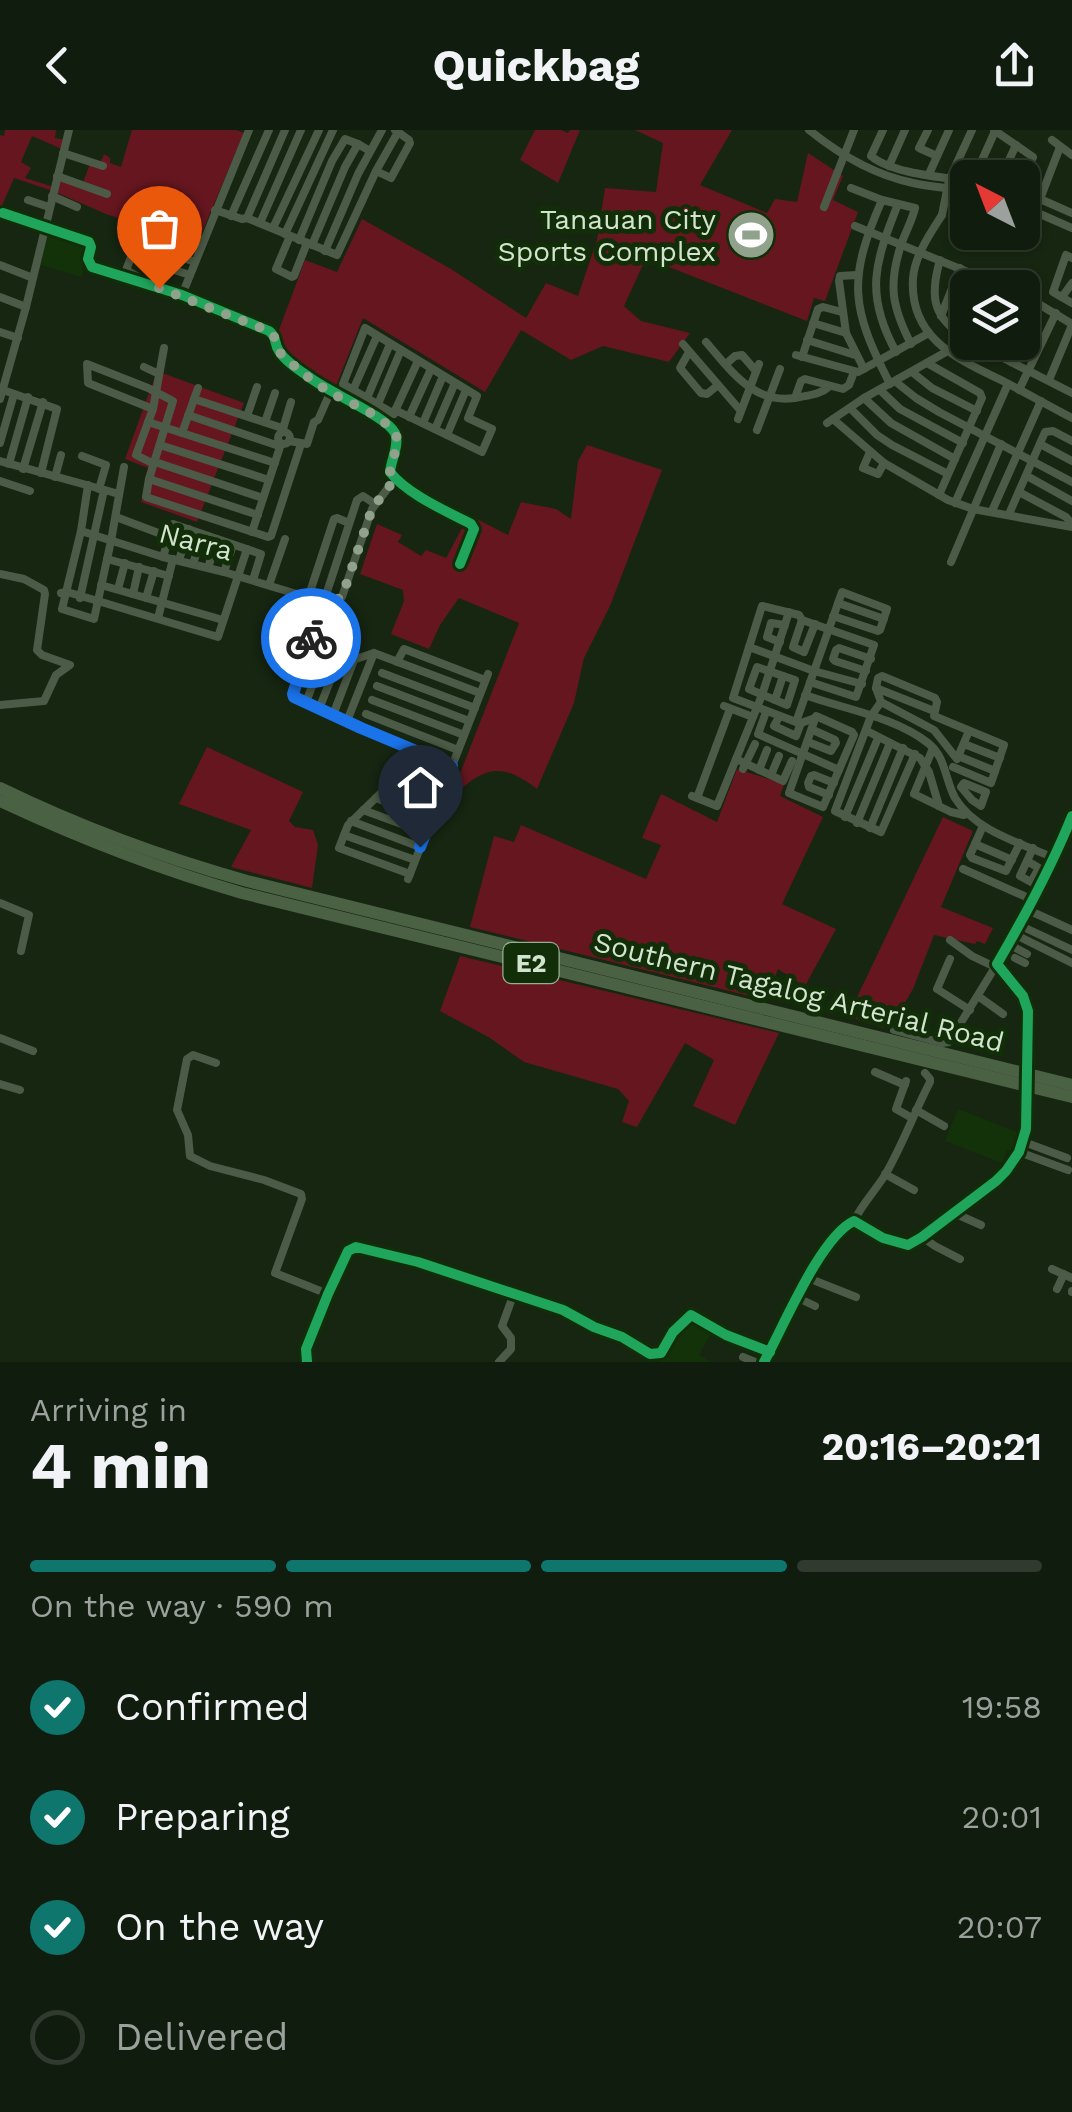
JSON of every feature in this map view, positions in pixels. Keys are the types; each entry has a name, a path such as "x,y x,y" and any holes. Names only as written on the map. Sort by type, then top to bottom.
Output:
{"highway":[{"name":"Southern Tagalog Arterial Road","path":"0,788 120,841 247,881 1072,1085"},
{"name":"Southern Tagalog Arterial Road","path":"0,801 115,852 242,892 1072,1097"}],"street":[{"path":"41,474 57,409 28,397 1,394 69,130"},
{"path":"183,293 249,130"},
{"path":"232,216 269,130"},
{"path":"247,218 285,130"},
{"path":"260,223 301,130"},
{"path":"273,228 319,130"},
{"path":"325,251 382,130"},
{"path":"810,130 844,155 886,176 950,189"},
{"path":"824,206 854,130"},
{"path":"883,130 870,156 872,160 950,179 942,215 920,252 913,277 914,297 929,334 946,352 1072,418"},
{"path":"889,166 905,130"},
{"path":"928,130 920,148 937,156"},
{"path":"929,174 948,130"},
{"path":"959,160 972,130"},
{"path":"982,160 994,130 1033,157 1032,160"},
{"path":"215,210 242,220 247,218 334,255 340,253 376,172 396,131 409,140 391,178 376,172"},
{"path":"299,240 332,132 370,151"},
{"path":"299,240 345,138"},
{"path":"1052,140 1072,155"},
{"path":"299,240 358,144"},
{"path":"1009,160 1016,145"},
{"path":"1060,147 1040,199 1072,213"},
{"path":"63,153 103,166"},
{"path":"57,176 106,194"},
{"path":"854,192 915,208 892,276 893,298 911,344"},
{"path":"52,196 77,207"},
{"path":"28,200 50,207"},
{"path":"882,200 868,231 857,275 866,334 878,361 893,383 916,398 1072,482"},
{"path":"896,352 884,330 876,301 876,274 898,204"},
{"path":"2,213 89,242 88,260 92,267 183,293"},
{"path":"1040,214 1072,228"},
{"path":"855,226 965,270"},
{"path":"195,262 138,242 126,270 269,331 283,356 330,393 363,408 389,427 398,440 390,472 395,479 473,526 460,564"},
{"path":"1072,258 1066,255 1053,292 1072,303"},
{"path":"131,256 190,275"},
{"path":"940,260 933,291 940,316 950,326"},
{"path":"0,264 33,278"},
{"path":"1062,267 1072,274"},
{"path":"940,316 960,268"},
{"path":"857,275 840,276 842,312 846,333 864,369"},
{"path":"1062,296 1072,283"},
{"path":"0,297 26,306"},
{"path":"1040,303 1072,324 1049,380"},
{"path":"842,312 820,308 799,356 854,372 929,334"},
{"path":"1019,390 1056,313"},
{"path":"813,322 846,333"},
{"path":"460,441 468,418 477,396 364,328 343,384 482,452 492,429 468,418"},
{"path":"0,332 18,338"},
{"path":"353,390 377,336"},
{"path":"808,340 856,354"},
{"path":"706,342 748,388 782,401 822,393 830,386"},
{"path":"367,398 390,344"},
{"path":"718,385 701,394 680,368 686,348 718,385 739,414 757,368 740,355 726,364"},
{"path":"150,349 163,351 160,374 153,409 136,455 264,498"},
{"path":"378,404 402,350"},
{"path":"946,352 830,421 884,463 955,503 1072,525"},
{"path":"389,427 418,360"},
{"path":"1007,360 1069,392 1072,379"},
{"path":"927,363 980,392 982,398 938,495"},
{"path":"153,409 88,383 87,364 173,401 146,497 268,537 301,444"},
{"path":"144,368 160,374"},
{"path":"409,416 431,368"},
{"path":"757,430 780,369"},
{"path":"795,398 804,378 847,388 854,372"},
{"path":"912,372 932,388 977,410"},
{"path":"423,423 443,376"},
{"path":"435,429 455,383"},
{"path":"955,503 1008,384"},
{"path":"182,433 198,388"},
{"path":"247,416 256,388"},
{"path":"447,435 466,390"},
{"path":"880,390 900,409 963,443"},
{"path":"265,422 275,393"},
{"path":"194,399 265,422 283,438 307,444 330,393"},
{"path":"14,394 1,438 17,436 47,444"},
{"path":"28,397 5,463 119,494"},
{"path":"864,398 891,424 955,459"},
{"path":"992,510 1041,401"},
{"path":"23,469 43,402"},
{"path":"252,532 291,402"},
{"path":"850,408 892,445 948,474"},
{"path":"188,415 276,445 283,438"},
{"path":"148,422 275,464"},
{"path":"1009,514 1045,432 1050,430 1072,441"},
{"path":"950,562 1001,444"},
{"path":"1040,444 1072,461"},
{"path":"160,446 269,480"},
{"path":"870,452 863,468 878,474 884,463"},
{"path":"55,477 61,455"},
{"path":"80,598 106,466 82,456"},
{"path":"115,542 124,466"},
{"path":"1027,476 1072,500"},
{"path":"150,479 258,515"},
{"path":"349,523 334,519 305,607 308,611 342,597 375,504 395,479"},
{"path":"0,481 30,491"},
{"path":"88,485 82,531 62,609 94,619 106,559 126,522"},
{"path":"1019,492 1066,517 1072,525"},
{"path":"375,504 363,496 357,500 293,696 452,766"},
{"path":"116,517 170,537"},
{"path":"158,618 172,558 173,524 261,554 253,580"},
{"path":"132,548 140,527"},
{"path":"172,558 190,529"},
{"name":"Narra","path":"82,531 300,595"},
{"path":"193,564 202,534"},
{"path":"208,568 217,539"},
{"path":"269,585 285,539"},
{"path":"224,572 233,545"},
{"path":"64,593 218,637 247,549"},
{"path":"106,559 169,576"},
{"path":"118,590 125,563"},
{"path":"133,594 140,567"},
{"path":"146,598 154,571"},
{"path":"0,574 24,579 44,590 37,650 70,665 56,675 44,701 0,705"},
{"path":"101,584 223,620"},
{"path":"758,712 717,806 694,797 726,722 727,708 758,712 778,717 774,726 796,736 805,695 838,603 844,591 887,608 878,631 834,616"},
{"path":"758,712 732,698 762,606 801,616 802,620 874,644 858,696 854,698 810,682"},
{"path":"789,612 785,625 771,623 768,637 780,642 762,695 757,734 839,770"},
{"path":"802,620 793,647 804,652 815,624"},
{"path":"749,647 862,684"},
{"path":"361,728 382,672 404,649 486,677 464,736 409,877 339,848 351,822 387,787 437,805"},
{"path":"866,671 835,662 836,650 870,659"},
{"path":"298,678 374,653 480,693"},
{"path":"347,721 374,653"},
{"path":"333,715 354,660"},
{"path":"319,708 336,666"},
{"path":"757,667 770,671 783,676 775,700 749,688 757,667"},
{"path":"306,702 318,672"},
{"path":"382,672 474,708"},
{"path":"377,686 469,722"},
{"path":"876,688 1003,744 991,782 956,760 928,726 880,702 876,688"},
{"path":"805,695 876,716 920,740 932,750 965,814 983,828 1053,860"},
{"path":"372,700 464,736"},
{"path":"817,716 854,734 821,807 790,794 813,730 818,700"},
{"path":"880,702 871,716 836,813 880,832 915,754"},
{"path":"798,723 817,716 830,704"},
{"path":"366,714 458,750"},
{"path":"726,722 748,730"},
{"path":"920,740 928,726"},
{"path":"808,742 830,752 836,743 813,730"},
{"path":"867,731 915,754 925,765 939,806"},
{"path":"947,781 970,731"},
{"path":"721,734 742,742"},
{"path":"846,817 878,738"},
{"path":"857,822 890,743"},
{"path":"744,767 755,744"},
{"path":"964,744 1000,758"},
{"path":"716,746 744,767 783,781 792,760"},
{"path":"870,828 903,748"},
{"path":"758,770 768,750"},
{"path":"932,750 914,792 924,800 965,814"},
{"path":"771,776 779,756"},
{"path":"712,759 735,761"},
{"path":"706,772 727,782"},
{"path":"829,795 810,787 811,776 834,783"},
{"path":"924,800 932,784"},
{"path":"702,785 722,796"},
{"path":"954,799 961,787"},
{"path":"376,798 431,819"},
{"path":"363,810 426,832"},
{"path":"894,1030 949,1042 996,966 1010,951 1072,816"},
{"path":"351,822 420,847"},
{"path":"983,828 976,844 1012,860 1019,845"},
{"path":"344,835 415,860"},
{"path":"1061,844 1072,850"},
{"path":"963,869 1033,900"},
{"path":"0,903 29,916 21,952"},
{"path":"1028,910 1072,930"},
{"path":"1017,929 1072,950"},
{"path":"1017,929 1072,962"},
{"path":"764,1362 808,1278 848,1223 854,1221 908,1245 996,1181 1024,1142 1028,1011 1022,996 996,966 972,956 950,940"},
{"path":"1010,951 1026,959 1010,951"},
{"path":"950,960 937,990 970,1010"},
{"path":"978,996 1003,1014"},
{"path":"0,1038 33,1051"},
{"path":"216,1064 193,1055 187,1059 177,1110 188,1135 190,1156 301,1194 274,1273 328,1294"},
{"path":"874,1072 905,1083 896,1108 944,1126"},
{"path":"854,1221 885,1174 930,1082 924,1073"},
{"path":"0,1084 20,1090"},
{"path":"1024,1142 1068,1158"},
{"path":"1019,1152 1068,1170"},
{"path":"885,1174 914,1190"},
{"path":"954,1213 980,1225"},
{"path":"922,1237 960,1258"},
{"path":"306,1362 306,1349 328,1294 348,1251 356,1246 418,1262 563,1310 650,1354 660,1354 673,1332 691,1315 726,1335 770,1352"},
{"path":"1052,1270 1068,1276 1056,1287"},
{"path":"808,1278 856,1297"},
{"path":"499,1362 510,1349 511,1338 502,1326 514,1293"},
{"path":"798,1298 816,1306"},
{"path":"744,1358 755,1362"}],"shaded area":[{"path":"5,130 56,130 55,138 66,140 64,150 32,136 21,162 31,168 25,178 54,187 57,176 82,185 90,164 99,162 104,154 110,163 121,167 132,130 244,133 197,244 14,178 0,210 0,135 4,136"},
{"path":"535,130 580,130 558,183 520,160"},
{"path":"635,130 732,130 700,185 767,213 775,199 797,202 808,153 843,176 833,200 858,212 825,301 814,298 807,321 646,258 624,306 641,321 690,333 669,362 603,346 571,360 521,330 485,392 363,318 330,393 283,356 276,338 305,260 337,272 362,219 451,269 526,318 546,283 578,296 597,240 605,188 656,192 663,143"},
{"path":"48,233 87,245 82,277 40,265"},
{"path":"157,371 244,403 197,522 141,502 148,468 125,459"},
{"path":"587,445 662,470 610,606 584,658 574,703 537,789 512,774 492,771 472,780 450,799 519,623 459,598 429,649 391,634 404,601 403,590 360,574 377,524 402,535 398,542 421,556 426,550 446,558 469,515 508,535 521,502 556,509 571,519 578,461"},
{"path":"207,747 303,792 289,821 295,827 313,830 318,845 312,888 231,867 251,830 179,804"},
{"path":"737,769 784,784 780,796 823,817 782,904 836,929 805,986 778,969 766,1000 470,927 494,836 514,842 521,825 646,879 661,845 642,838 661,794 717,822"},
{"path":"943,817 973,831 941,907 993,928 985,944 934,935 913,989 889,1029 859,1021 849,1014"},
{"path":"460,956 779,1033 735,1125 693,1106 714,1060 685,1043 637,1127 622,1122 629,1101 618,1089 524,1062 440,1011"},
{"path":"958,1109 1019,1133 1014,1152 1007,1150 1002,1163 945,1141"},
{"path":"688,1320 711,1333 699,1355 711,1362 659,1362 671,1340"}],"cycle path":[{"path":"3,213 89,242 88,259 92,267 182,295 269,331 292,365 390,426 396,442 390,472 397,480 471,524 474,529 460,564"},
{"path":"764,1362 816,1264 841,1230 854,1221 883,1238 908,1245 996,1181 1019,1152 1026,1129 1028,1011 1023,996 997,964 1072,816"},
{"path":"307,1362 306,1349 328,1294 348,1251 356,1247 418,1262 563,1310 650,1354 661,1353 673,1332 691,1315 726,1335 770,1352"}],"way so far":[{"path":"159,288 269,331 275,336 279,352 306,375 330,393 363,408 396,435 390,472 395,479 372,509 342,597 320,608 311,638"}],"place":[{"name":"Tanauan City Sports Complex","path":"751,235"}],"route":[{"path":"311,638 294,697 452,766 420,847"}]}
